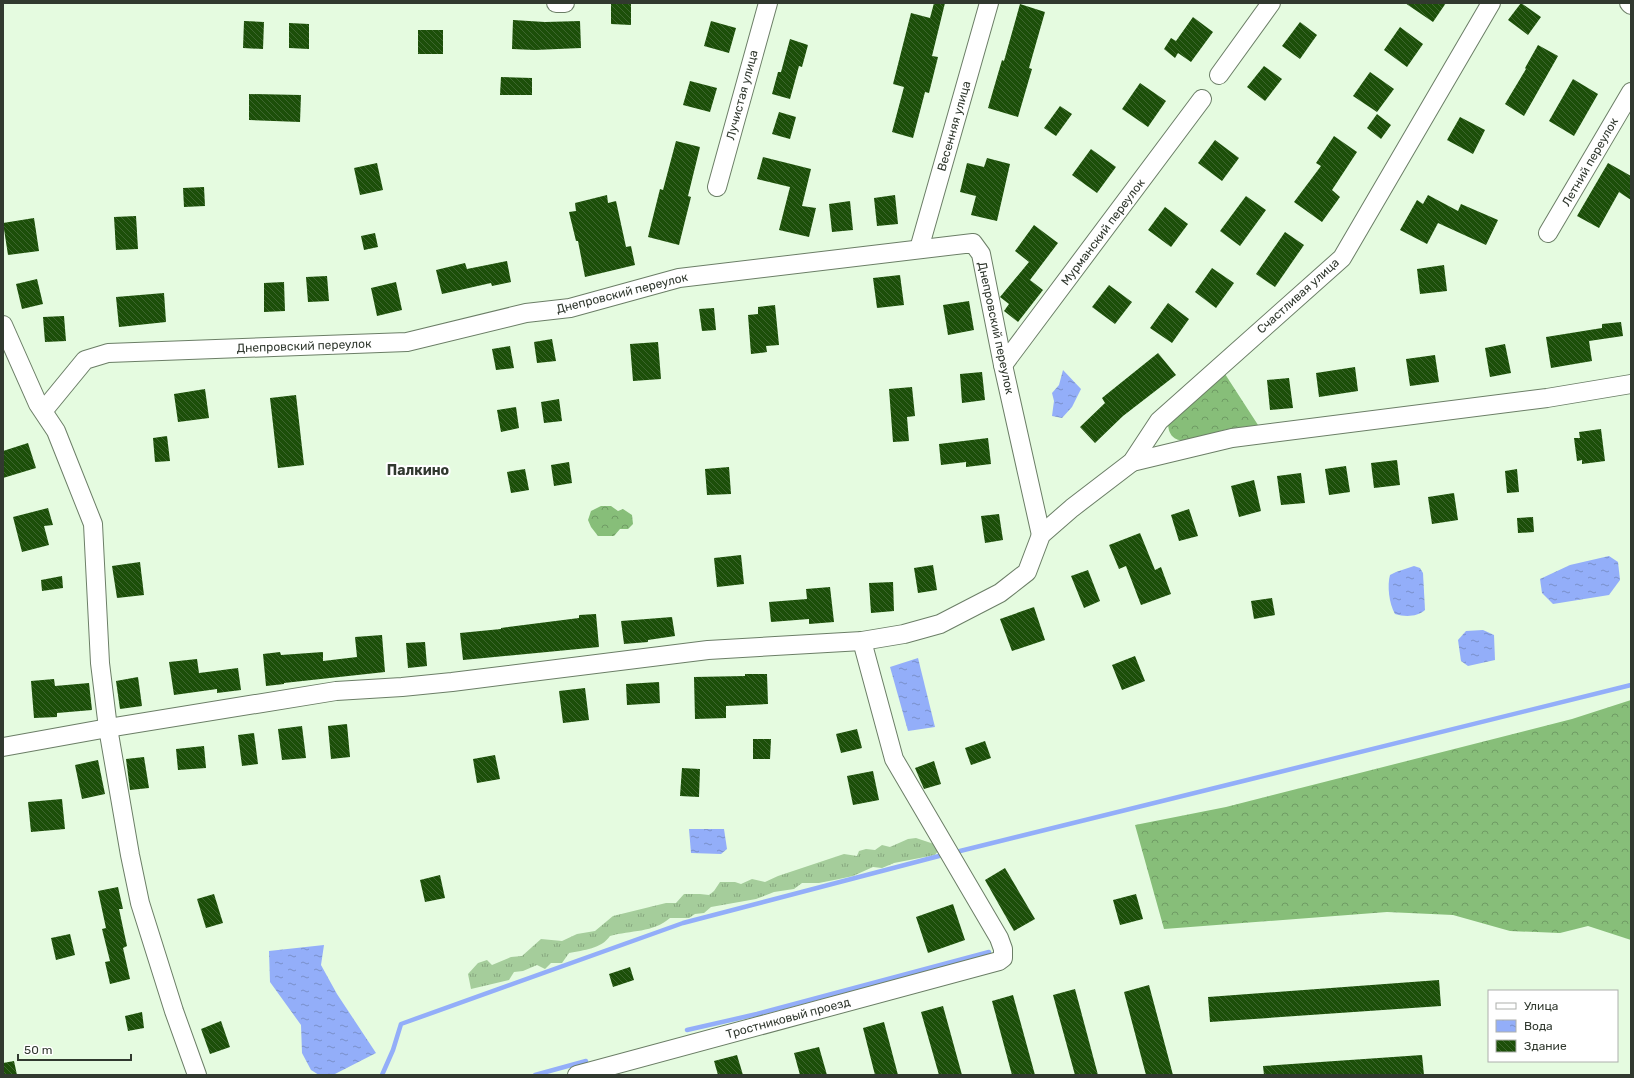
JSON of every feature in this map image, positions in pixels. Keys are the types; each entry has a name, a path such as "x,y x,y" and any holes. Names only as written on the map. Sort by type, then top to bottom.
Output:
{"street":[{"path":"556,3 565,3"},
{"name":"Лучистая улица","path":"717,187 768,3"},
{"name":"Весенняя улица","path":"919,249 989,3"},
{"path":"1219,75 1271,3"},
{"name":"Счастливая улица","path":"1041,536 1072,508 1132,462 1159,421 1342,258 1491,3"},
{"name":"Летний переулок","path":"1548,233 1631,92"},
{"name":"Мурманский переулок","path":"1003,365 1202,99"},
{"name":"Днепровский переулок","path":"44,410 85,360 108,353 407,342 526,313 570,308 679,278 973,243 981,254 1003,365 1041,536"},
{"path":"3,325 38,404 44,410 56,430 93,524 100,663 108,728 140,903 174,1011 197,1075"},
{"path":"1132,462 1232,438 1547,398 1631,384"},
{"path":"3,747 108,728 336,691 452,682 708,650 862,641 904,634 940,624 1000,593 1027,572 1041,536"},
{"name":"Тростниковый проезд","path":"577,1075 999,961 1003,958 1003,949 999,938 894,759 862,641"}],"green space":[{"path":"1225,374 1258,425 1228,429 1189,440 1174,438 1170,432 1168,422"},
{"path":"601,506 611,506 618,511 623,509 632,515 633,524 628,529 620,529 614,536 598,536 588,520 591,511"},
{"path":"1631,700 1631,940 1588,926 1560,933 1510,931 1453,915 1387,912 1164,929 1135,825 1226,807 1572,719"},
{"path":"916,838 937,845 938,851 935,855 894,863 882,868 873,867 853,876 819,883 802,883 794,889 774,892 756,899 711,907 704,913 695,914 689,918 670,918 649,929 610,936 602,944 586,950 569,953 562,963 551,963 545,969 537,965 523,971 514,972 509,980 471,989 468,974 478,963 487,960 492,965 511,957 522,956 541,939 562,941 577,934 595,931 613,916 666,903 676,903 684,894 709,895 714,891 720,882 735,882 741,884 752,879 765,882 778,876 844,854 857,856 859,851 866,849 875,850 882,845 890,847 908,839"}],"water":[{"path":"1063,370 1081,389 1072,407 1062,418 1052,416 1054,401 1052,393 1059,385"},
{"path":"1609,556 1618,562 1620,580 1609,595 1553,604 1542,593 1540,579 1570,565"},
{"path":"1414,566 1420,568 1423,573 1425,610 1411,616 1395,614 1391,605 1389,594 1390,575"},
{"path":"1483,630 1494,635 1495,660 1468,666 1461,661 1458,640 1466,631"},
{"path":"918,658 935,727 908,731 890,667"},
{"path":"689,829 724,829 727,849 721,854 691,853"},
{"path":"324,945 321,965 337,994 376,1053 333,1075 319,1075 311,1070 302,1053 301,1025 270,982 269,951"}],"building":[{"path":"611,3 631,3 631,25 611,24"},
{"path":"934,3 945,3 932,56 938,57 929,93 925,92 913,138 892,132 904,87 893,84 911,13 930,18"},
{"path":"1405,3 1446,3 1433,22"},
{"path":"1521,3 1541,17 1528,35 1508,20"},
{"path":"1020,4 1045,12 1029,68 1032,69 1018,117 988,108 1002,60 1004,61"},
{"path":"1193,17 1213,32 1191,62 1178,53 1175,58 1164,49 1171,38 1176,41"},
{"path":"513,20 545,22 580,21 581,48 535,50 512,49"},
{"path":"244,21 264,22 263,49 243,48"},
{"path":"711,21 736,28 729,53 704,46"},
{"path":"1300,22 1317,35 1300,59 1282,46"},
{"path":"289,23 309,24 309,49 289,48"},
{"path":"1400,27 1423,44 1407,67 1384,50"},
{"path":"418,30 443,30 443,54 418,54"},
{"path":"790,39 808,45 802,67 799,66 790,99 772,94 778,72 781,72"},
{"path":"1538,45 1558,56 1524,116 1505,104 1526,69 1525,68"},
{"path":"1264,66 1282,79 1265,101 1247,87"},
{"path":"1370,72 1394,89 1377,112 1353,96"},
{"path":"501,77 532,78 532,95 500,95"},
{"path":"1573,79 1598,94 1574,136 1549,121"},
{"path":"690,81 717,88 710,112 683,105"},
{"path":"1140,83 1166,101 1148,127 1122,109"},
{"path":"249,94 301,95 300,122 249,120"},
{"path":"1060,106 1072,114 1056,136 1044,128"},
{"path":"779,112 796,117 790,139 772,134"},
{"path":"1377,114 1391,125 1381,139 1367,128"},
{"path":"1460,117 1485,130 1473,154 1447,140"},
{"path":"1334,136 1357,152 1332,190 1340,197 1322,222 1294,202 1321,166 1316,163"},
{"path":"1215,140 1239,158 1222,181 1198,163"},
{"path":"676,141 700,147 688,196 691,197 679,245 648,237 660,189 663,190"},
{"path":"1091,149 1116,167 1097,193 1072,175"},
{"path":"763,157 811,169 802,206 816,208 809,237 779,230 790,187 757,179"},
{"path":"987,158 1010,164 997,221 971,215 976,196 960,192 967,163 984,167"},
{"path":"377,163 383,190 360,195 354,168"},
{"path":"1608,163 1631,176 1631,200 1619,192 1599,228 1577,216"},
{"path":"204,187 205,206 184,207 183,188"},
{"path":"607,195 608,203 616,201 626,247 631,246 635,265 585,277 578,241 576,241 569,212 576,211 575,203"},
{"path":"895,195 898,224 877,226 874,198"},
{"path":"1428,195 1458,211 1461,204 1498,220 1486,245 1438,223 1427,244 1400,230 1417,200 1423,204"},
{"path":"1246,196 1266,210 1240,246 1220,231"},
{"path":"850,201 853,230 832,232 829,204"},
{"path":"1165,207 1188,224 1171,247 1148,230"},
{"path":"136,216 138,249 116,250 114,217"},
{"path":"34,218 39,251 8,255 3,223"},
{"path":"1034,225 1058,243 1030,280 1043,290 1018,322 1004,311 1009,304 1000,297 1029,262 1015,251"},
{"path":"1285,232 1304,245 1275,287 1256,274"},
{"path":"375,233 378,247 364,250 361,236"},
{"path":"507,261 511,282 492,286 491,283 442,294 436,270 465,263 467,269"},
{"path":"1444,265 1447,291 1420,294 1417,269"},
{"path":"1212,268 1234,283 1216,308 1195,292"},
{"path":"900,275 904,305 877,308 873,278"},
{"path":"327,276 329,301 308,302 306,277"},
{"path":"37,279 43,304 22,309 16,284"},
{"path":"284,282 285,311 264,312 264,283"},
{"path":"396,282 402,310 377,316 371,288"},
{"path":"1109,285 1132,302 1115,324 1092,307"},
{"path":"164,293 166,322 119,327 116,297"},
{"path":"969,301 974,330 948,335 943,305"},
{"path":"1168,303 1189,319 1172,343 1150,328"},
{"path":"775,305 779,345 766,346 767,352 751,354 748,315 758,314 758,307"},
{"path":"714,308 716,330 702,331 699,309"},
{"path":"64,316 66,341 45,342 43,317"},
{"path":"1621,322 1623,336 1589,341 1592,361 1551,368 1546,337 1602,328 1602,324"},
{"path":"552,339 556,361 537,363 534,342"},
{"path":"658,342 661,379 633,381 630,344"},
{"path":"1505,344 1511,373 1490,377 1485,348"},
{"path":"510,346 514,368 496,370 492,349"},
{"path":"1158,353 1176,375 1123,416 1095,443 1080,427 1105,403 1102,398"},
{"path":"1435,355 1439,382 1410,386 1406,359"},
{"path":"1355,367 1358,391 1319,397 1316,373"},
{"path":"982,372 985,400 962,403 960,374"},
{"path":"1289,378 1293,408 1270,410 1267,380"},
{"path":"912,387 915,416 907,417 909,441 893,442 889,389"},
{"path":"205,389 209,418 178,422 174,394"},
{"path":"296,395 304,465 278,468 270,398"},
{"path":"559,399 562,421 544,423 541,402"},
{"path":"516,407 519,428 501,432 497,410"},
{"path":"1601,429 1605,461 1582,464 1582,460 1577,461 1574,438 1580,438 1579,432"},
{"path":"167,436 170,461 155,462 153,438"},
{"path":"988,438 991,464 966,467 966,462 941,465 939,444"},
{"path":"28,443 36,468 3,478 3,451"},
{"path":"1397,460 1400,485 1374,488 1371,463"},
{"path":"569,462 572,483 554,486 551,465"},
{"path":"1346,466 1350,492 1329,495 1325,469"},
{"path":"729,467 731,494 707,495 705,469"},
{"path":"525,469 529,490 511,493 507,472"},
{"path":"1517,469 1519,492 1507,493 1505,471"},
{"path":"1301,473 1305,503 1281,505 1277,476"},
{"path":"1254,480 1261,511 1239,517 1231,486"},
{"path":"1454,493 1458,520 1432,524 1428,497"},
{"path":"48,508 53,525 44,526 49,545 22,552 13,517"},
{"path":"1189,509 1198,536 1179,541 1171,515"},
{"path":"999,514 1003,540 985,543 981,516"},
{"path":"1533,517 1534,532 1518,533 1517,518"},
{"path":"1140,533 1155,570 1161,567 1171,594 1141,605 1126,566 1119,569 1109,545"},
{"path":"741,555 744,584 717,587 714,558"},
{"path":"140,562 144,595 117,598 112,566"},
{"path":"933,565 937,590 918,593 914,568"},
{"path":"1088,570 1100,601 1084,608 1071,576"},
{"path":"62,576 63,588 42,591 41,580"},
{"path":"893,582 894,611 871,613 869,583"},
{"path":"830,587 834,622 809,624 809,619 771,622 769,602 807,599 806,589"},
{"path":"1272,598 1275,615 1254,619 1251,601"},
{"path":"1034,607 1045,640 1012,651 1000,619"},
{"path":"596,614 599,647 463,660 460,633 501,629 579,618 579,615"},
{"path":"672,617 675,636 648,640 648,642 624,644 621,621"},
{"path":"382,635 385,672 266,686 263,654 280,652 281,655 323,652 323,661 357,657 355,637"},
{"path":"425,642 427,666 408,668 406,643"},
{"path":"1135,656 1145,681 1122,690 1112,665"},
{"path":"197,659 199,673 238,668 241,690 217,693 217,689 174,695 169,662"},
{"path":"745,674 767,674 768,704 726,706 726,718 695,719 694,677 745,676"},
{"path":"138,677 142,706 120,709 116,681"},
{"path":"54,679 55,686 89,683 92,710 57,713 57,717 34,718 31,681"},
{"path":"659,682 660,703 627,705 626,684"},
{"path":"585,688 589,720 563,723 559,691"},
{"path":"347,724 350,757 331,759 328,726"},
{"path":"302,726 306,758 282,760 278,729"},
{"path":"857,729 862,748 841,753 836,734"},
{"path":"254,733 258,764 242,766 238,735"},
{"path":"753,739 771,739 770,759 753,759"},
{"path":"985,741 991,758 971,765 965,748"},
{"path":"204,746 206,768 178,770 176,749"},
{"path":"495,755 500,779 477,783 473,759"},
{"path":"144,757 149,788 130,790 126,759"},
{"path":"98,760 105,794 82,799 75,765"},
{"path":"934,761 941,784 924,789 915,768"},
{"path":"682,768 700,769 699,797 680,796"},
{"path":"873,771 879,800 853,805 847,776"},
{"path":"62,799 65,829 31,832 28,802"},
{"path":"1005,868 1035,919 1014,931 985,880"},
{"path":"440,875 445,898 425,902 420,880"},
{"path":"118,887 123,909 119,909 127,946 123,948 130,979 110,984 105,962 110,961 102,929 106,928 98,891"},
{"path":"214,894 223,923 206,928 197,899"},
{"path":"1136,894 1143,919 1120,925 1113,900"},
{"path":"953,904 965,940 928,953 916,917"},
{"path":"70,934 75,955 56,960 51,938"},
{"path":"630,967 634,980 613,987 609,974"},
{"path":"1439,980 1441,1006 1210,1022 1208,997"},
{"path":"1149,985 1173,1075 1146,1075 1124,992"},
{"path":"1075,989 1098,1075 1075,1075 1053,995"},
{"path":"1013,995 1035,1075 1012,1075 992,1001"},
{"path":"943,1006 962,1075 939,1075 921,1012"},
{"path":"142,1012 144,1028 128,1031 125,1016"},
{"path":"221,1021 230,1047 210,1054 201,1029"},
{"path":"884,1022 898,1075 875,1075 863,1028"},
{"path":"819,1047 827,1075 800,1075 794,1053"},
{"path":"737,1055 743,1075 718,1075 714,1061"},
{"path":"1422,1055 1424,1075 1264,1075 1263,1066"},
{"path":"14,1061 17,1075 3,1075 3,1063"}],"waterway":[{"path":"960,851 1631,685"},
{"path":"382,1075 393,1050 401,1024 683,923 939,856"},
{"path":"687,1030 757,1014 989,952"},
{"path":"535,1075 586,1061"}],"district":[{"name":"Палкино","path":"418,470"}]}
